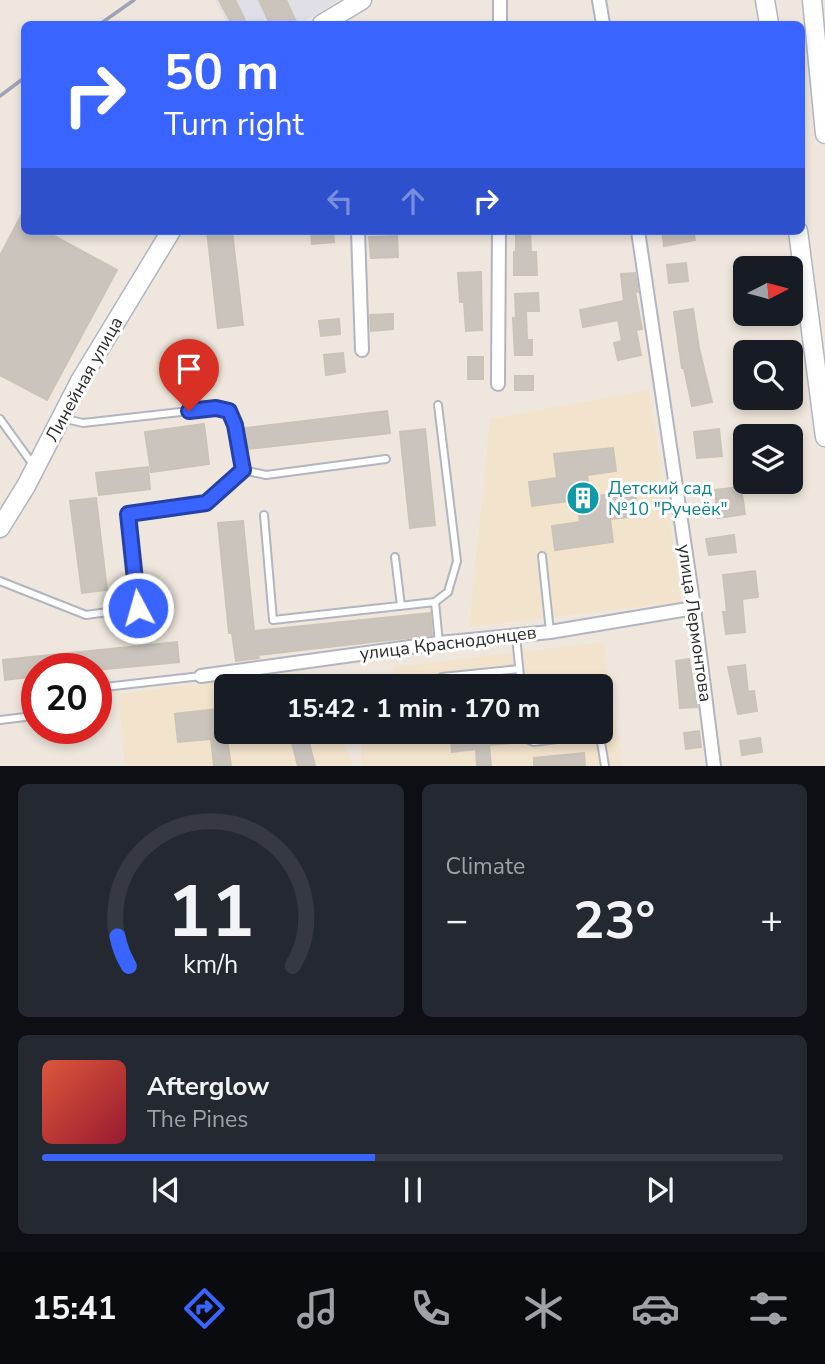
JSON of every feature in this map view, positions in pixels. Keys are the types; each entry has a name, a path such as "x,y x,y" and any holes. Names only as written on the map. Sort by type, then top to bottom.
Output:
{"main road":[{"path":"765,0 768,21"},
{"path":"812,0 825,134"},
{"path":"329,21 353,10"},
{"name":"Линейная улица","path":"0,527 35,468 60,418 169,235"},
{"path":"800,235 825,437"}],"street":[{"path":"500,0 500,21"},
{"path":"599,0 602,21"},
{"path":"358,235 362,349"},
{"path":"498,384 499,235"},
{"name":"улица Лермонтова","path":"639,235 694,608 714,765"},
{"name":"улица Краснодонцев","path":"201,676 439,643 550,632 694,608"}],"lane":[{"path":"264,515 273,620 435,602 448,592 457,561 438,405"},
{"path":"60,418 83,423 216,408 229,411 235,425 243,470"},
{"path":"0,419 35,468"},
{"path":"243,470 266,475 386,459"},
{"path":"0,581 86,615 138,608 128,514 206,503 243,470"},
{"path":"542,556 550,632"},
{"path":"395,557 401,606"},
{"path":"435,602 439,643"},
{"path":"516,634 520,674"},
{"path":"257,667 258,674"},
{"path":"471,674 519,669"},
{"path":"112,686 201,676"},
{"path":"0,720 21,717"},
{"path":"601,744 605,765"}],"shaded area":[{"path":"215,0 339,0 305,21 226,21"},
{"path":"649,390 682,602 469,627 490,419"},
{"path":"603,642 608,674 393,674 394,667"},
{"path":"301,671 302,674 277,674"},
{"path":"214,682 214,744 344,744 353,765 125,765 118,694"},
{"path":"613,704 623,765 361,765 361,744 613,744"}],"building":[{"path":"219,0 235,0 246,21 230,21"},
{"path":"259,0 286,0 296,21 269,21"},
{"path":"21,216 21,235 52,235 117,270 47,400 0,375 0,256"},
{"path":"207,235 232,235 243,325 218,328"},
{"path":"311,235 333,235 334,242 312,244"},
{"path":"516,235 530,235 531,252 536,252 537,275 514,275"},
{"path":"663,235 694,235 695,240 664,246"},
{"path":"397,236 398,257 371,258 369,237"},
{"path":"686,263 688,281 669,283 667,265"},
{"path":"481,272 482,330 466,331 458,273"},
{"path":"635,273 638,292 635,292 642,329 636,330 641,355 618,360 614,343 622,341 618,320 583,327 580,310 624,301 621,274"},
{"path":"538,293 539,311 526,311 527,340 532,340 532,355 515,355 515,294"},
{"path":"693,309 712,402 692,406 682,368 674,312"},
{"path":"393,314 393,329 371,331 370,315"},
{"path":"339,319 340,334 321,336 319,321"},
{"path":"343,353 345,372 326,375 324,355"},
{"path":"468,357 483,357 483,379 468,379"},
{"path":"515,376 533,376 533,390 515,390"},
{"path":"387,411 390,433 248,449 245,428"},
{"path":"204,424 209,464 151,472 145,432"},
{"path":"425,429 435,525 410,528 400,432"},
{"path":"719,429 722,456 697,458 694,432"},
{"name":"Детский сад №10 \"Ручеёк\"","path":"613,448 616,471 587,475 590,497 635,491 638,516 610,519 613,542 555,550 552,526 580,522 577,500 532,506 529,482 557,478 554,454"},
{"path":"148,467 150,489 99,495 96,473"},
{"path":"733,488 733,494 742,494 745,514 718,518 715,490"},
{"path":"96,498 107,590 82,593 70,501"},
{"path":"243,521 254,631 430,613 432,635 258,655 259,658 236,661 232,633 229,633 218,523"},
{"path":"734,535 736,552 709,555 706,539"},
{"path":"755,571 758,597 742,599 745,632 726,634 723,612 727,612 723,575"},
{"path":"177,642 179,662 112,668 112,653 71,653"},
{"path":"21,658 21,678 5,680 3,660"},
{"path":"689,659 697,707 680,708 676,661"},
{"path":"745,665 748,692 754,691 757,711 738,714 728,667"},
{"path":"214,709 214,744 228,744 231,766 214,766 211,739 178,742 175,714"},
{"path":"699,731 701,747 686,749 684,733"},
{"path":"760,738 762,752 742,755 740,741"},
{"path":"292,744 309,744 315,766 298,766"},
{"path":"451,744 500,744 489,745 491,766 477,766 476,749 452,752"},
{"path":"584,753 585,766 534,766 534,758"}],"railway":[{"path":"104,21 134,0"},
{"path":"0,96 21,80"}],"place":[{"name":"Детский сад №10 \"Ручеёк\"","path":"583,498"}],"route":[{"path":"138,608 128,514 206,503 243,470 235,425 229,411 216,408 189,411"}]}
